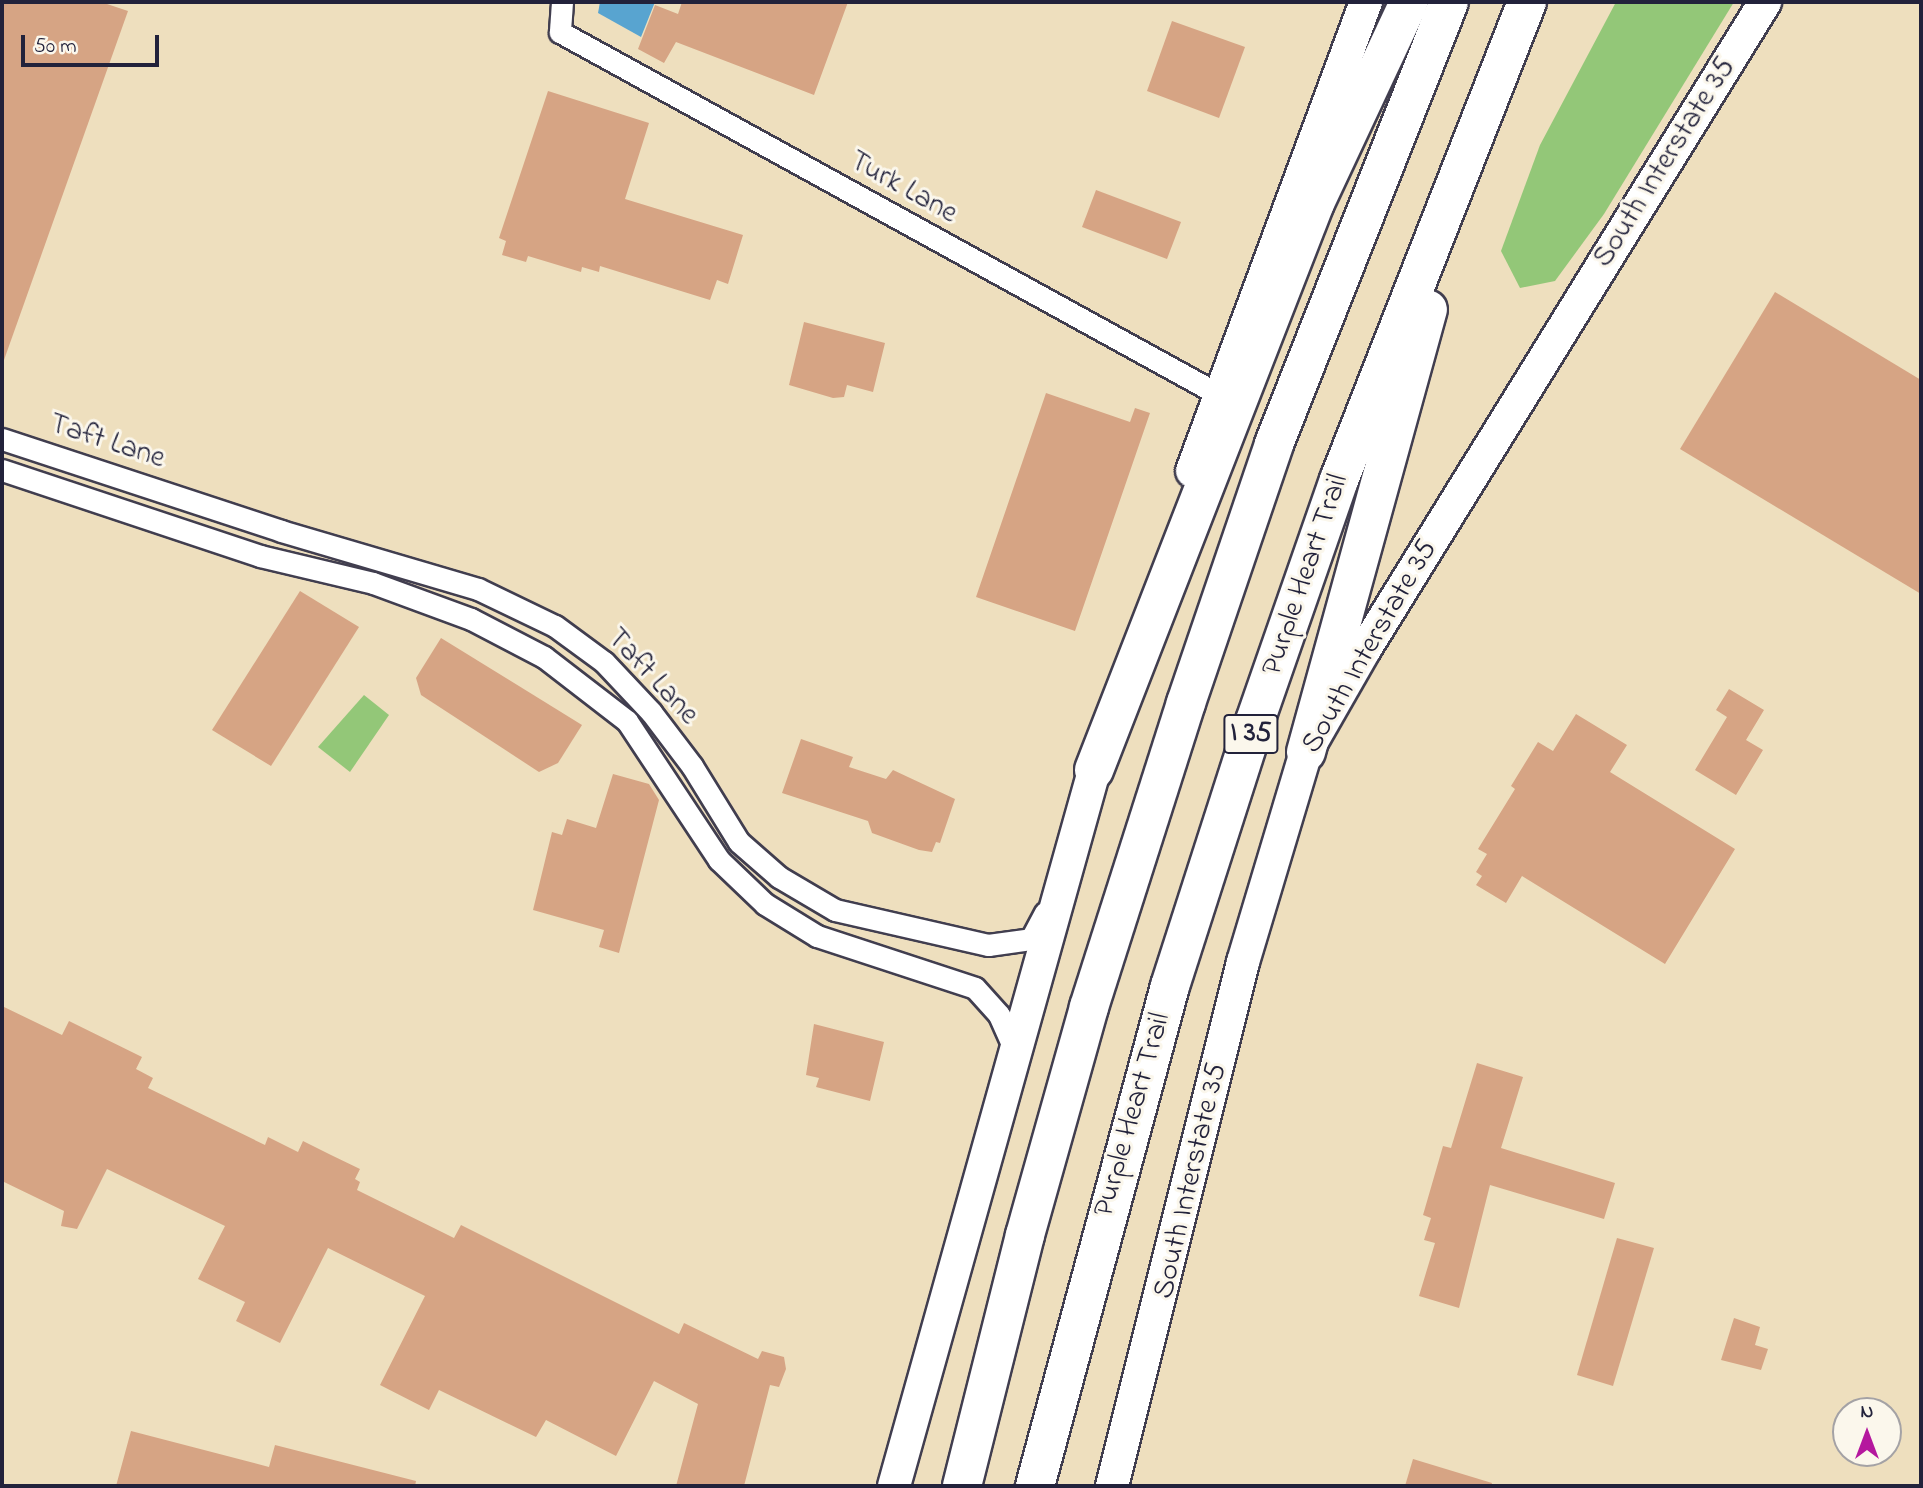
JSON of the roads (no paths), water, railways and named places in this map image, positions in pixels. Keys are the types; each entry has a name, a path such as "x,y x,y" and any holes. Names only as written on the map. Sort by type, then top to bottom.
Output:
{"highway":[{"path":"1094,770 1315,203 1409,2"},
{"name":"I 35","path":"962,1486 1025,1235 1089,1007 1186,703 1274,444 1449,2"},
{"path":"1306,752 1389,440 1525,6"},
{"name":"Purple Heart Trail","path":"1035,1486 1170,986 1251,734 1357,430 1525,6"}],"main road":[{"path":"894,1486 1060,883 1094,770 1218,394 1366,2"},
{"name":"South Interstate 35","path":"1112,1486 1243,962 1306,752 1365,649 1765,2"}],"street":[{"name":"Turk Lane","path":"562,2 560,32 1218,394"},
{"name":"Taft Lane","path":"2,439 281,531 478,589 555,626 604,662 651,712 692,766 739,842 779,877 835,910 988,945 1031,939 1060,883"},
{"name":"Taft Lane","path":"2,470 260,556 373,583 471,619 544,657 627,721 719,860 765,904 817,936 975,988 999,1015 1014,1049"}],"water":[{"path":"600,2 655,2 641,37 598,13"}]}
